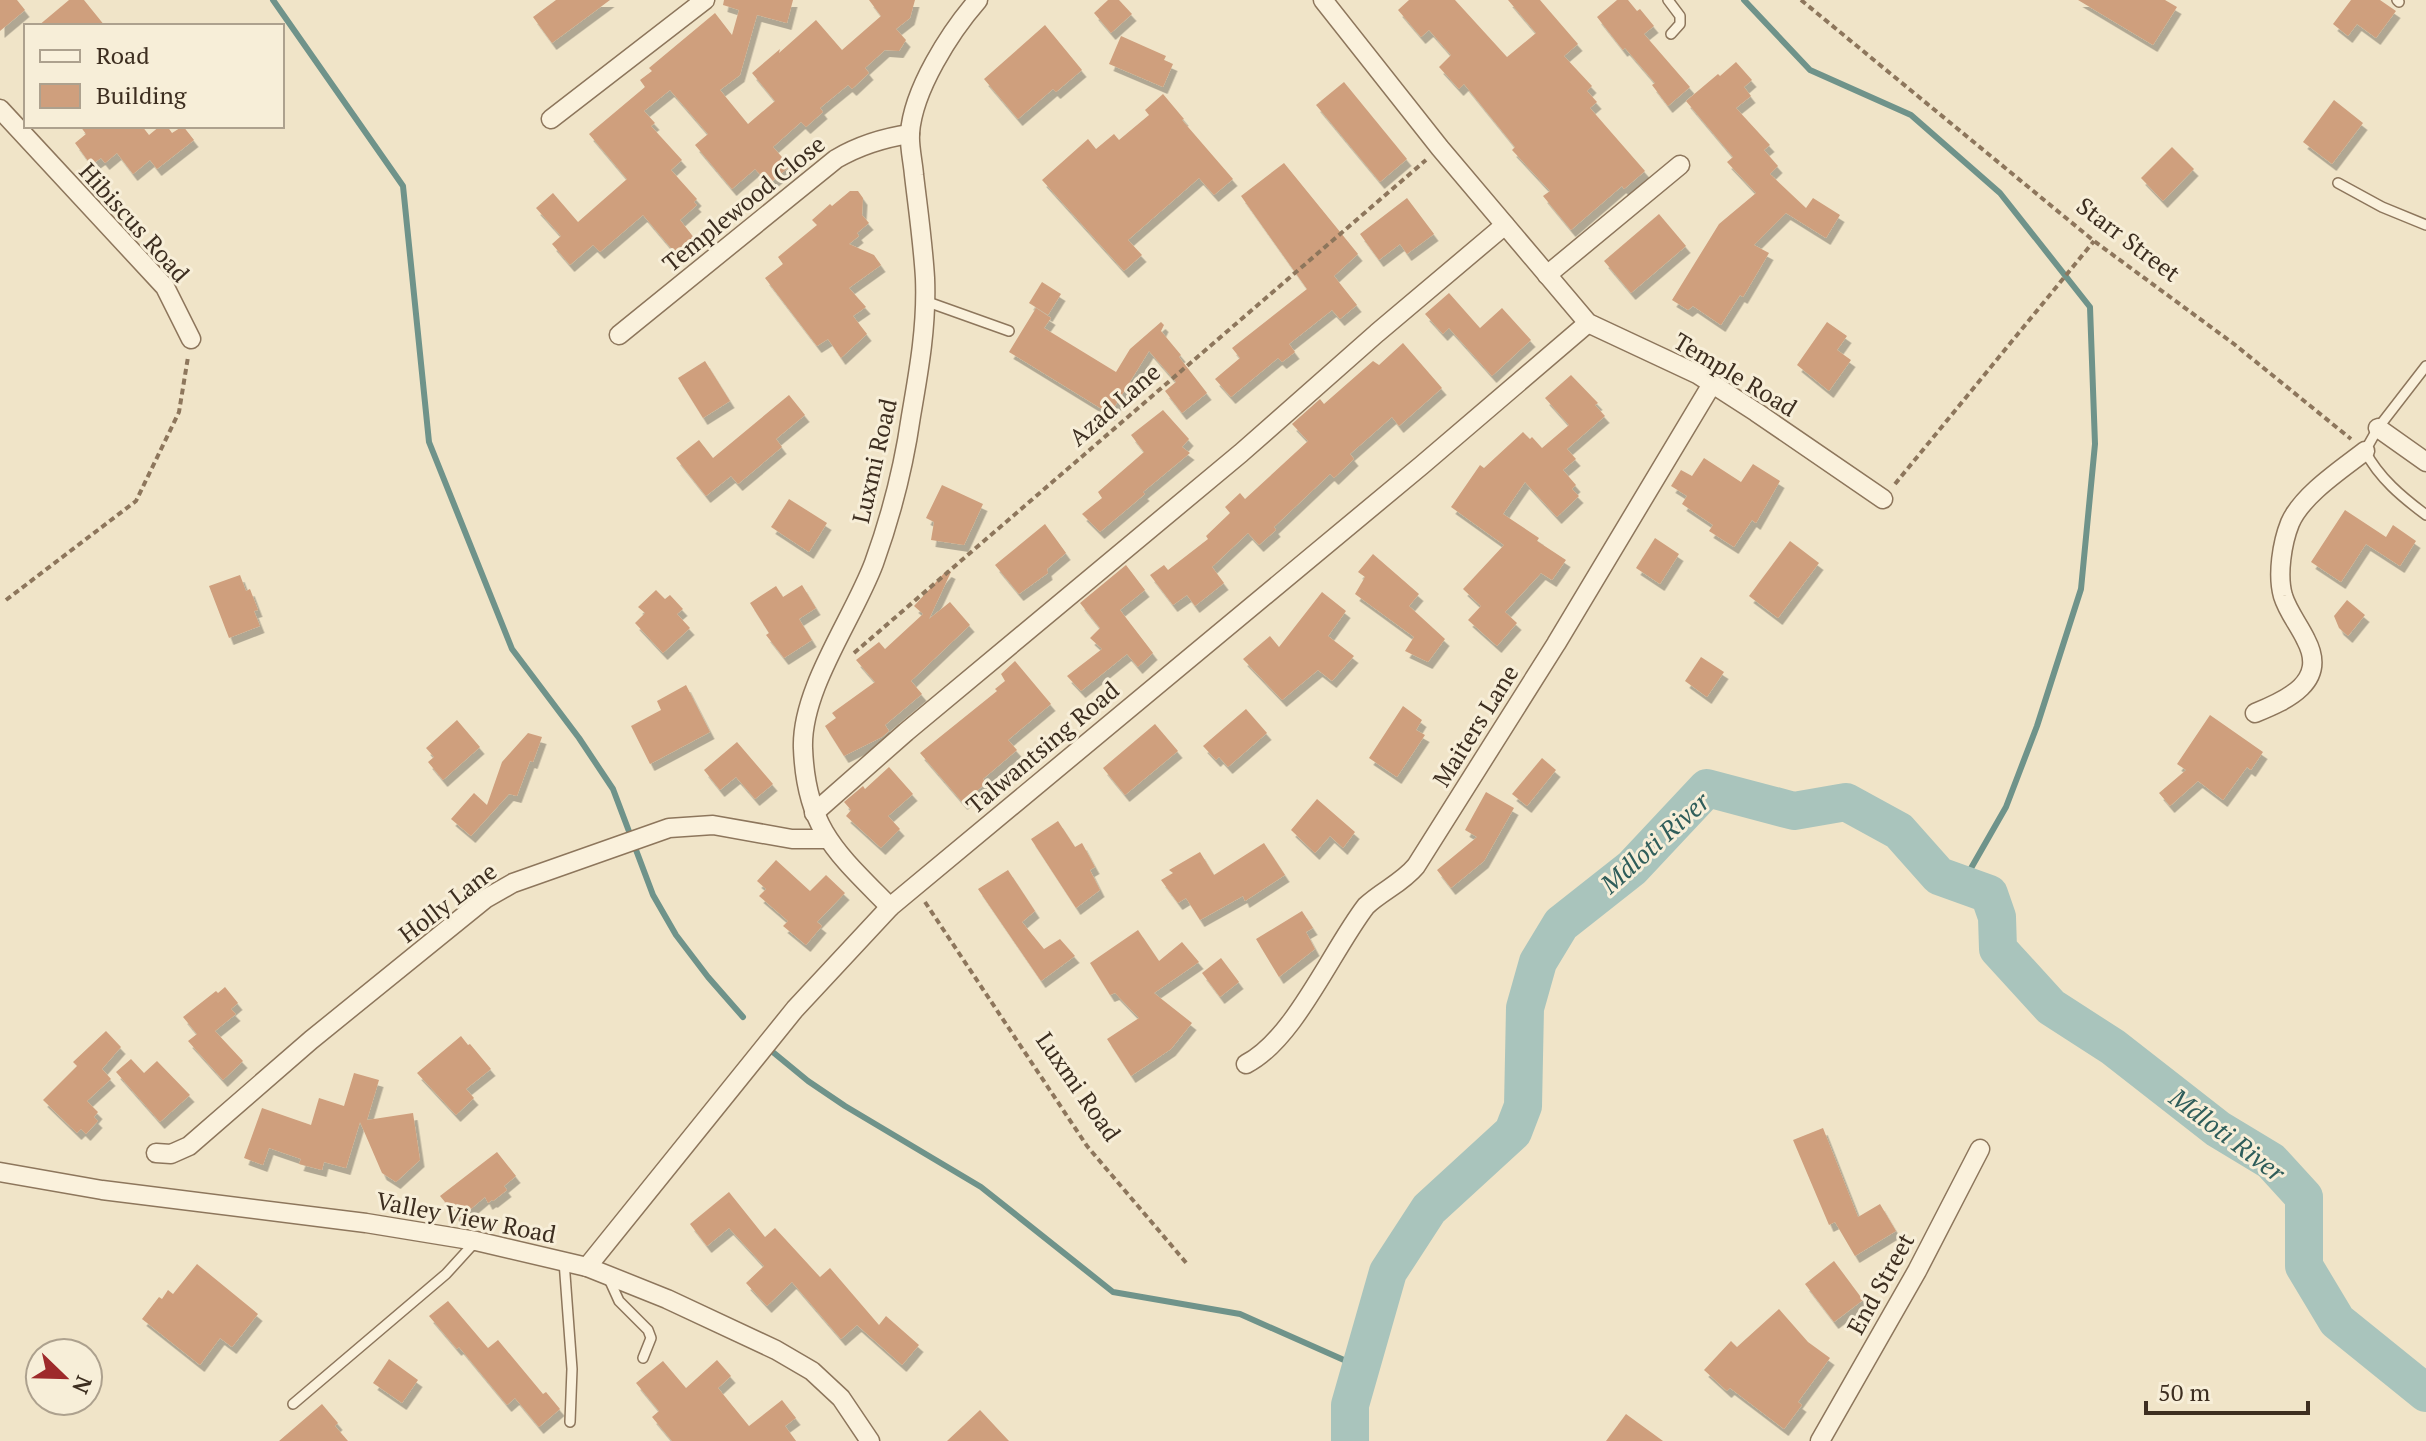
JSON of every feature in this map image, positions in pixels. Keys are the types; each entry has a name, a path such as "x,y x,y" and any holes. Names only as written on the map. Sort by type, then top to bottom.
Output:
{"street":[{"path":"551,119 705,0"},
{"name":"Luxmi Road","path":"890,907 827,839 814,813 803,745 814,688 868,576 891,508 908,441 924,335 925,301 910,134 916,108 935,59 978,0"},
{"name":"Temple Road","path":"1323,0 1440,148 1588,323 1697,374 1883,499"},
{"name":"Hibiscus Road","path":"0,109 165,287 191,339"},
{"name":"Templewood Close","path":"619,335 836,159 859,146 910,134"},
{"path":"1547,275 1680,165"},
{"path":"814,813 906,732 1241,453 1505,225"},
{"name":"Talwantsing Road","path":"587,1267 795,1009 890,907 1588,323"},
{"name":"Maiters Lane","path":"1246,1064 1261,1056 1280,1037 1366,906 1404,879 1416,866 1556,644 1712,384"},
{"path":"2378,428 2426,462"},
{"path":"2255,713 2285,700 2302,686 2314,663 2312,652 2283,594 2282,561 2290,523 2302,504 2365,451"},
{"name":"Holly Lane","path":"156,1153 171,1154 189,1146 311,1040 499,890 513,883 669,828 713,825 792,839 827,839"},
{"name":"End Street","path":"1820,1441 1917,1271 1980,1149"},
{"name":"Valley View Road","path":"0,1172 102,1190 366,1223 476,1241 587,1267 763,1343 812,1371 841,1398 870,1441"}],"lane":[{"path":"1668,0 1680,16 1680,24 1671,34"},
{"path":"2338,183 2382,207 2426,225"},
{"path":"925,301 1009,331"},
{"path":"2426,366 2378,428 2365,451 2376,469 2394,488 2426,515"},
{"path":"293,1404 446,1274 476,1241"},
{"path":"564,1261 572,1369 570,1422"},
{"path":"608,1275 619,1301 648,1330 651,1338 643,1358"}],"path":[{"name":"Starr Street","path":"1801,0 2094,241 2234,344 2365,451"},
{"name":"Azad Lane","path":"850,657 1440,148"},
{"path":"1883,499 2094,241"},
{"path":"6,600 136,501 179,412 191,339"},
{"name":"Luxmi Road","path":"915,887 1087,1146 1188,1265"}],"building":[{"path":"0,0 17,0 25,10 0,31"},
{"path":"69,0 84,0 103,24 40,24"},
{"path":"556,0 610,0 552,43 533,17"},
{"path":"724,0 793,0 787,23 757,15 740,75 720,90 748,124 775,101 752,73 816,20 842,50 881,16 869,0 915,0 910,18 896,29 906,40 899,51 885,50 865,68 869,73 852,89 848,85 820,108 823,112 806,127 801,122 773,147 790,166 769,184 755,169 732,189 695,145 708,134 670,90 644,111 655,123 651,126 682,160 671,170 697,199 694,202 697,205 680,220 695,239 676,254 643,215 600,252 593,245 570,265 552,244 561,236 536,208 553,193 578,222 627,179 589,134 645,87 640,80 652,71 649,68 715,13 732,35 739,10 723,5"},
{"path":"1108,0 1119,0 1132,14 1111,33 1094,13"},
{"path":"1409,0 1455,0 1507,57 1536,33 1508,0 1540,0 1578,44 1564,56 1592,86 1587,91 1597,102 1590,108 1645,171 1624,189 1622,186 1571,230 1543,196 1550,191 1512,150 1515,147 1464,84 1459,89 1439,67 1451,55 1429,30 1421,37 1398,10"},
{"path":"1617,0 1628,0 1637,11 1640,9 1654,26 1644,34 1690,87 1668,106 1652,85 1655,83 1597,17"},
{"path":"2078,0 2165,0 2177,7 2153,45"},
{"path":"2351,0 2380,0 2396,11 2376,38 2357,24 2348,36 2333,24"},
{"path":"1045,25 1082,70 1056,92 1053,89 1018,119 984,79"},
{"path":"1121,36 1166,56 1164,60 1173,64 1163,87 1109,64"},
{"path":"1736,62 1752,80 1744,87 1751,96 1736,108 1770,145 1764,150 1778,166 1770,174 1806,208 1813,198 1840,215 1826,238 1786,213 1754,245 1769,253 1743,297 1740,295 1721,325 1693,306 1688,310 1672,300 1719,224 1756,193 1727,162 1733,157 1686,101"},
{"path":"1344,82 1407,159 1380,182 1316,105"},
{"path":"1163,94 1233,179 1214,195 1199,178 1128,240 1142,255 1124,271 1042,180 1088,139 1096,149 1114,134 1119,140 1149,115 1145,110"},
{"path":"2334,100 2363,123 2332,164 2303,142"},
{"path":"82,128 144,128 149,135 158,128 168,128 172,133 185,128 194,140 157,169 150,160 133,174 117,153 105,163 101,158 91,165 75,143 86,134"},
{"path":"2172,147 2194,169 2163,201 2141,178"},
{"path":"1284,163 1358,254 1334,276 1357,305 1340,319 1332,310 1289,344 1295,352 1282,362 1278,358 1231,397 1215,379 1240,358 1232,348 1307,289 1241,196"},
{"path":"850,191 858,191 863,198 862,215 869,223 849,244 874,255 881,265 849,288 866,307 853,316 867,334 841,358 828,339 817,346 765,278 783,264 778,257 817,225 812,220"},
{"path":"1407,198 1434,234 1407,254 1400,244 1379,260 1360,234"},
{"path":"1659,214 1686,246 1631,293 1604,261"},
{"path":"1042,282 1061,294 1048,315 1029,303"},
{"path":"1449,293 1480,328 1502,308 1531,340 1492,376 1449,328 1443,334 1425,314"},
{"path":"1036,308 1051,318 1044,328 1116,372 1130,349 1161,322 1164,325 1161,331 1207,393 1182,413 1165,391 1176,382 1149,351 1110,414 1009,352"},
{"path":"1827,322 1847,336 1837,350 1851,360 1829,391 1797,365"},
{"path":"1403,343 1442,388 1399,426 1392,417 1350,454 1354,459 1334,478 1330,474 1259,545 1248,533 1212,567 1224,583 1195,606 1187,595 1173,605 1150,575 1164,565 1168,570 1208,539 1206,536 1230,513 1225,507 1240,493 1245,499 1308,441 1292,424 1320,399 1324,404 1373,361 1379,365"},
{"path":"705,361 730,401 703,418 678,378"},
{"path":"1571,375 1598,403 1595,405 1605,416 1567,449 1576,459 1563,470 1576,485 1572,489 1579,496 1557,517 1525,482 1503,514 1566,560 1552,580 1541,573 1505,612 1517,623 1497,646 1468,620 1481,606 1463,589 1504,545 1451,507 1480,465 1484,468 1523,432 1542,448 1569,425 1545,398"},
{"path":"789,395 805,415 776,439 782,447 738,484 731,476 706,496 676,458 699,440 713,458"},
{"path":"1163,410 1189,439 1182,447 1190,453 1100,532 1082,514 1102,498 1098,492 1144,452 1131,435"},
{"path":"1704,458 1741,482 1753,464 1780,481 1756,523 1752,520 1734,547 1709,531 1713,525 1682,504 1687,496 1671,486 1681,470 1692,476"},
{"path":"942,485 983,504 964,545 931,540 934,522 926,518"},
{"path":"789,499 827,523 809,552 771,527"},
{"path":"2345,510 2386,537 2393,525 2416,541 2400,566 2366,544 2341,582 2311,562"},
{"path":"1045,524 1066,553 1047,569 1048,573 1019,594 995,565"},
{"path":"1655,538 1679,554 1660,584 1636,568"},
{"path":"1790,541 1819,563 1778,618 1749,596"},
{"path":"1373,554 1419,594 1409,606 1445,639 1428,662 1405,651 1414,637 1355,594 1365,577 1358,572"},
{"path":"1126,565 1145,590 1120,610 1153,653 1138,667 1127,654 1081,691 1067,676 1102,649 1090,638 1100,628 1080,603"},
{"path":"947,570 951,572 929,619 950,602 970,625 911,681 922,694 885,725 889,731 844,756 825,726 836,718 832,713 875,682 856,660 879,642 885,649 923,614 914,606"},
{"path":"240,575 246,591 250,589 260,626 229,638 209,586"},
{"path":"802,585 816,608 799,619 812,640 784,658 766,635 769,633 750,603 776,586 783,597"},
{"path":"656,590 665,599 670,595 683,609 677,614 690,628 663,653 635,623 645,613 638,607"},
{"path":"1322,592 1346,611 1328,636 1354,656 1332,681 1318,670 1282,700 1243,659 1270,636 1279,647"},
{"path":"2347,600 2365,615 2348,636 2339,628 2334,616"},
{"path":"1701,657 1724,672 1707,697 1685,681"},
{"path":"1015,661 1051,704 1008,740 1017,750 983,779 986,783 963,803 920,753 997,691 995,689 1005,681 1001,674"},
{"path":"686,685 710,732 650,764 631,726 661,710 657,701"},
{"path":"1403,706 1422,720 1416,730 1425,735 1397,777 1369,758"},
{"path":"1246,709 1267,733 1228,767 1203,746"},
{"path":"2210,715 2263,752 2251,770 2247,767 2223,800 2198,781 2170,806 2159,793 2186,770 2177,764"},
{"path":"457,720 480,747 443,780 428,762 434,757 426,748"},
{"path":"1155,724 1178,751 1125,795 1103,768"},
{"path":"528,733 542,737 517,796 509,794 471,836 451,819 474,793 487,805 502,762"},
{"path":"737,742 773,784 755,799 736,777 720,790 704,770"},
{"path":"1542,758 1556,770 1527,806 1512,794"},
{"path":"889,767 913,794 888,816 900,829 881,848 846,816 851,810 844,802 863,786 865,789"},
{"path":"1486,792 1514,808 1484,861 1451,888 1437,870 1477,837 1465,830"},
{"path":"1317,799 1355,832 1343,848 1330,836 1315,853 1291,830"},
{"path":"1058,821 1075,847 1082,843 1095,867 1090,870 1100,890 1076,908 1031,839"},
{"path":"1264,843 1285,875 1245,901 1243,896 1200,920 1186,898 1178,903 1161,880 1173,873 1169,870 1200,852 1214,875"},
{"path":"776,860 810,891 826,875 845,893 817,922 822,926 806,945 783,926 788,921 759,896 766,889 757,881"},
{"path":"1008,870 1035,911 1022,922 1044,949 1060,939 1075,956 1041,981 978,889"},
{"path":"1302,911 1313,928 1306,932 1315,949 1279,977 1256,939"},
{"path":"1138,930 1159,961 1182,942 1199,962 1154,993 1192,1023 1171,1049 1131,1076 1107,1039 1139,1018 1115,993 1110,995 1090,963"},
{"path":"1221,958 1239,982 1220,997 1202,973"},
{"path":"225,987 238,1003 231,1009 236,1014 215,1031 243,1061 223,1080 188,1041 197,1034 183,1017"},
{"path":"106,1031 121,1047 102,1069 111,1079 87,1101 98,1112 94,1117 98,1121 86,1134 81,1129 77,1133 43,1100 77,1066 73,1062"},
{"path":"461,1036 491,1069 466,1089 474,1098 456,1115 417,1073"},
{"path":"131,1059 144,1073 157,1061 190,1095 160,1122 116,1072"},
{"path":"354,1073 379,1080 367,1120 413,1113 420,1160 396,1182 382,1173 360,1122 346,1168 324,1162 322,1170 299,1164 301,1159 269,1148 263,1165 244,1158 262,1108 311,1125 319,1098 344,1106"},
{"path":"1823,1128 1858,1217 1880,1204 1896,1231 1855,1256 1835,1222 1829,1225 1793,1140"},
{"path":"497,1152 516,1176 504,1186 507,1190 493,1201 488,1203 485,1197 459,1219 440,1196"},
{"path":"729,1192 765,1237 775,1228 820,1277 830,1268 879,1325 886,1316 919,1345 902,1365 857,1325 841,1339 792,1282 767,1306 746,1283 764,1266 729,1228 707,1246 690,1224"},
{"path":"1834,1261 1863,1300 1834,1322 1805,1284"},
{"path":"197,1264 258,1314 232,1347 220,1338 200,1365 142,1319 159,1297 162,1299 168,1290 173,1294"},
{"path":"448,1301 488,1348 498,1340 543,1394 546,1392 560,1409 539,1427 515,1398 507,1405 429,1316"},
{"path":"1779,1309 1808,1342 1830,1358 1798,1402 1802,1405 1784,1429 1730,1388 1727,1391 1704,1370 1731,1341 1737,1347"},
{"path":"389,1359 418,1380 402,1403 373,1383"},
{"path":"717,1360 731,1376 718,1388 749,1426 782,1400 796,1418 785,1426 796,1441 672,1441 652,1417 659,1411 636,1383 663,1361 686,1388"},
{"path":"322,1404 348,1441 279,1441"},
{"path":"980,1410 1009,1441 947,1441"},
{"path":"1626,1414 1663,1441 1606,1441"}],"waterway":[{"path":"273,0 403,186 429,442 512,649 613,789 653,895 676,935 743,1017"},
{"path":"1744,0 1810,70 1911,115 2000,193 2090,307 2095,444 2081,589 2037,726 2006,807 1962,884"},
{"name":"Mdloti River","path":"1350,1441 1350,1405 1388,1272 1429,1209 1513,1132 1523,1106 1525,1008 1538,962 1561,924 1632,868 1707,788 1794,811 1846,802 1899,831 1939,876 1989,894 1997,917 1998,949 2051,1007 2113,1047 2218,1129 2271,1161 2304,1197 2304,1266 2337,1321 2426,1393"},
{"path":"774,1053 845,1106 981,1187 1113,1292 1240,1314 1362,1368"}]}
